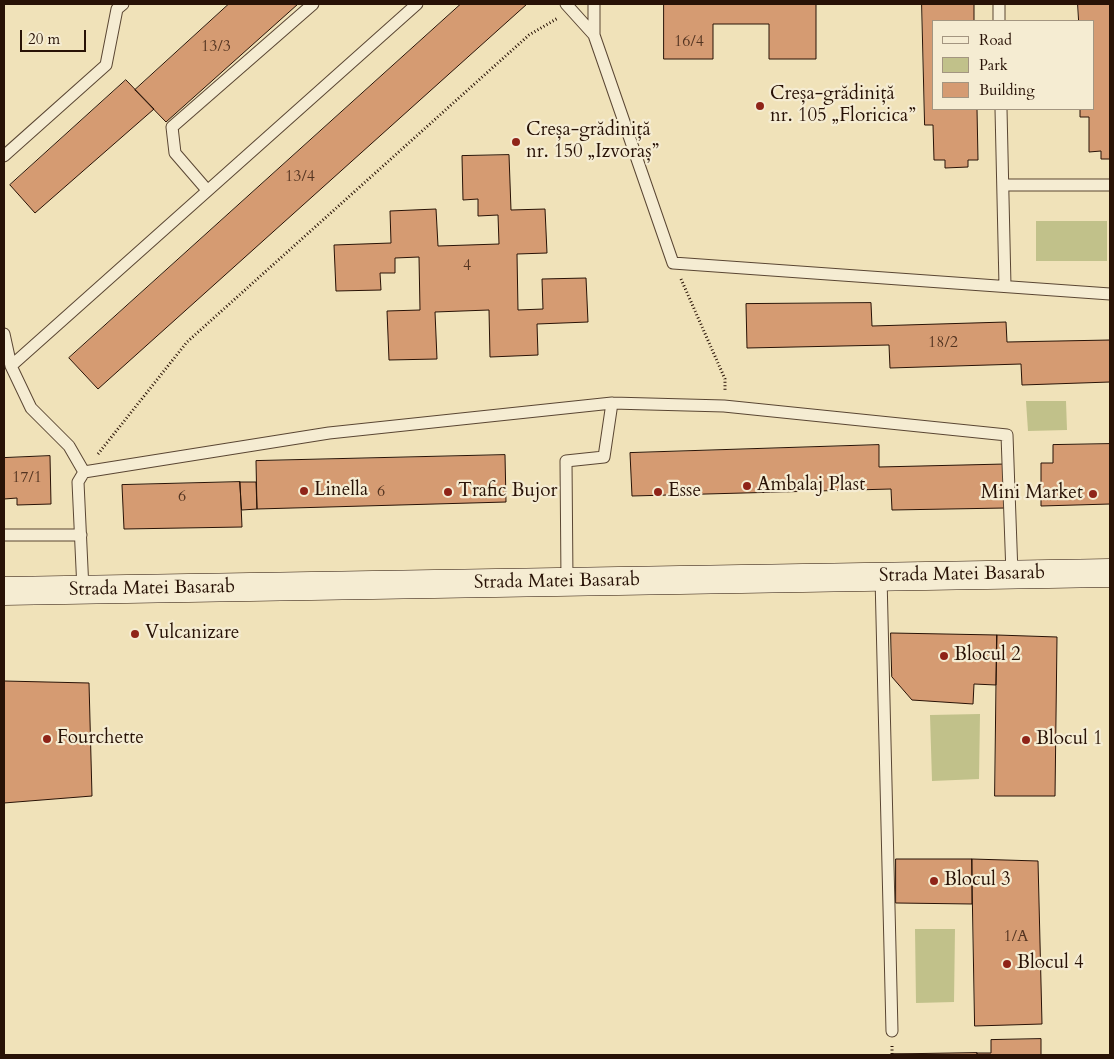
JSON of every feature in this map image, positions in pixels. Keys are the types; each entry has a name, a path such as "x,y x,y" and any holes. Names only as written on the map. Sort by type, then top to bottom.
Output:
{"street":[{"name":"Strada Matei Basarab","path":"4,591 1110,573"}],"lane":[{"path":"4,156 106,65 118,8 123,4"},
{"path":"207,190 175,153 172,127 313,4"},
{"path":"11,366 417,4"},
{"path":"594,4 594,35 674,263 1110,294"},
{"path":"999,4 999,20"},
{"path":"569,7 594,35"},
{"path":"1001,110 1004,286"},
{"path":"1002,185 1110,185"},
{"path":"4,334 5,349 11,366 31,408 70,446 84,472"},
{"path":"567,582 566,461 604,457 612,404"},
{"path":"83,590 78,482 84,472 329,433 612,404 724,406 1007,434 1012,574"},
{"path":"4,535 81,536"},
{"path":"880,577 892,1031"}],"path":[{"path":"84,472 186,342 529,35 569,7"},
{"path":"674,263 725,379 724,406"}],"green space":[{"path":"1036,221 1107,221 1107,261 1036,261"},
{"path":"1026,401 1066,401 1067,430 1028,431"},
{"path":"980,714 979,779 932,781 930,715"},
{"path":"915,929 955,929 954,1002 916,1003"}],"building":[{"path":"229,4 298,4 166,122 135,90"},
{"path":"461,4 527,4 98,389 69,358"},
{"path":"664,4 816,4 816,59 769,59 769,24 713,24 713,59 664,59"},
{"path":"922,4 974,4 974,20 932,20 932,110 977,110 978,160 968,160 968,167 945,168 945,160 934,160 933,125 925,125"},
{"path":"1078,4 1110,4 1110,159 1101,159 1101,151 1089,152 1089,117 1080,117 1080,110 1094,110 1094,20 1079,20"},
{"path":"126,80 154,109 35,213 10,185"},
{"path":"509,155 511,210 545,209 547,253 517,254 518,310 543,309 542,279 586,278 588,322 537,324 538,355 490,357 489,310 435,312 437,359 389,360 387,311 420,310 419,257 395,258 395,273 380,273 381,290 336,291 334,245 391,243 390,211 436,209 438,246 499,244 498,215 478,216 478,199 463,200 462,156"},
{"path":"871,303 872,326 1006,322 1007,342 1110,340 1110,382 1022,385 1021,364 890,368 889,345 747,348 746,304"},
{"path":"1110,444 1110,504 1041,506 1041,463 1053,463 1053,445"},
{"path":"879,445 879,467 1005,464 1005,508 892,510 891,489 632,496 630,453"},
{"path":"505,455 506,502 257,509 256,461"},
{"path":"50,456 51,504 17,505 17,498 4,499 4,458"},
{"path":"240,482 256,482 257,509 242,510"},
{"path":"240,482 242,527 124,529 122,485"},
{"name":"Blocul 2","path":"891,633 997,635 996,685 974,684 973,704 912,700 892,677"},
{"name":"Blocul 1","path":"997,635 1057,637 1055,796 995,796"},
{"name":"Fourchette","path":"4,681 89,683 92,796 4,803"},
{"name":"Blocul 3","path":"896,859 972,859 972,904 896,903"},
{"name":"Blocul 4","path":"972,859 1038,861 1042,1024 975,1026"},
{"path":"1041,1039 1041,1055 977,1055 977,1053 991,1053 991,1040"},
{"path":"977,1053 977,1055 893,1054"}],"place":[{"name":"Creșa-grădiniță nr. 105 „Floricica”","path":"760,106"},
{"name":"Creșa-grădiniță nr. 150 „Izvoraș”","path":"516,142"},
{"name":"Ambalaj Plast","path":"747,486"},
{"name":"Linella","path":"304,491"},
{"name":"Trafic Bujor","path":"448,492"},
{"name":"Esse","path":"658,492"},
{"name":"Mini Market","path":"1093,494"},
{"name":"Vulcanizare","path":"135,634"},
{"name":"Blocul 2","path":"944,656"},
{"name":"Fourchette","path":"47,739"},
{"name":"Blocul 1","path":"1026,740"},
{"name":"Blocul 3","path":"934,881"},
{"name":"Blocul 4","path":"1007,964"}]}
